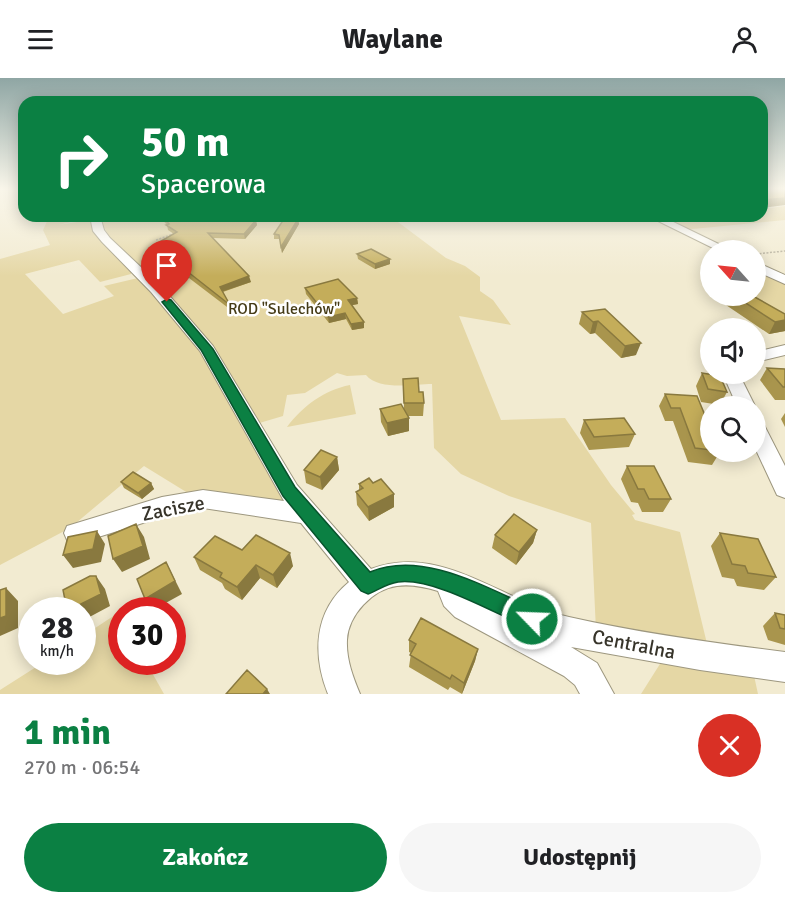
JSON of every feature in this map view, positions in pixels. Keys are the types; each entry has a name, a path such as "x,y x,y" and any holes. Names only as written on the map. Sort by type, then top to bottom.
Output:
{"street":[{"path":"97,222 99,231 106,240 156,289 207,349 289,491 368,585"},
{"path":"666,222 704,240"},
{"path":"766,271 785,280"},
{"path":"766,355 785,350"},
{"path":"766,449 785,489"},
{"name":"Zacisze","path":"76,533 162,507 203,499 308,514"},
{"name":"Centralna","path":"344,694 337,680 332,637 341,612 354,595 377,578 400,573 432,576 552,627 696,656 785,667"},
{"path":"450,584 454,597 465,607 574,665 586,675 598,694"}],"path":[{"path":"156,240 178,232"},
{"path":"766,253 785,251"}],"green space":[{"path":"768,218 785,218 785,220 768,222"},
{"path":"47,222 71,222 58,225 91,222 104,244 131,274 100,282 79,260 25,274 63,314 114,296 104,286 138,278 198,347 299,510 196,498 144,466 70,528 0,565 0,259 50,245 43,230"},
{"name":"ROD \"Sulechów\"","path":"101,222 398,222 446,258 465,266 480,277 480,291 493,300 511,325 459,316 501,420 565,418 611,485 635,514 632,515 635,520 680,532 709,652 596,631 591,523 509,496 461,474 434,448 432,384 388,385 372,380 366,375 347,376 337,373 305,393 287,395 283,416 256,424 229,375 111,240"},
{"path":"668,222 765,222 683,230"},
{"path":"766,272 785,281 785,325 752,306 766,306"},
{"path":"350,385 356,414 287,427 315,400 340,387"},
{"path":"108,620 108,675 153,675 164,694 0,694 0,690 24,675 96,675 96,627"},
{"path":"665,656 753,671 758,694 641,694"}],"building":[{"path":"167,222 254,222 244,234 208,233 249,276 220,287 230,305 188,272 178,275 160,259 169,257 154,245 177,232 166,225 169,224"},
{"path":"282,222 296,222 281,247 279,235 274,234"},
{"path":"371,249 390,259 375,264 357,254"},
{"path":"338,279 357,298 348,300 364,322 351,324 345,313 328,317 305,288"},
{"path":"766,303 785,314 785,320 775,322 750,306 766,306"},
{"path":"605,309 641,343 625,346 598,321 593,322 582,312"},
{"path":"767,368 785,369 785,387 783,387"},
{"path":"418,378 419,392 423,392 424,403 404,403 403,379"},
{"path":"706,384 724,384 727,392 708,389"},
{"path":"665,394 697,396 700,403 700,449 695,448 680,408 671,408"},
{"path":"401,404 409,418 387,423 380,409"},
{"path":"624,418 635,434 594,437 584,420"},
{"path":"321,450 337,457 320,477 304,470"},
{"path":"627,466 654,466 671,499 649,499 644,489 638,489"},
{"path":"133,472 151,483 138,493 121,482"},
{"path":"369,478 373,483 381,479 394,494 368,507 356,492 363,488 359,484"},
{"path":"514,514 537,530 519,552 495,535"},
{"path":"136,524 143,546 113,559 108,536"},
{"path":"97,531 93,549 63,555 68,537"},
{"path":"720,533 758,539 776,577 748,573 745,566 732,564"},
{"path":"256,535 290,553 273,575 256,565 237,587 220,577 222,573 194,557 215,536 242,550"},
{"path":"166,562 175,581 148,597 144,597 137,579"},
{"path":"90,576 96,576 101,594 95,597 64,597 63,590"},
{"path":"6,588 6,616 0,618 0,590"},
{"path":"775,613 785,615 785,629 780,628"},
{"path":"421,618 478,649 464,683 452,675 450,679 410,655 416,644 409,640"},
{"path":"247,670 267,689 263,694 226,694"}],"route":[{"path":"167,302 207,349 289,491 368,585 377,578 400,573 432,576 532,619"}]}
